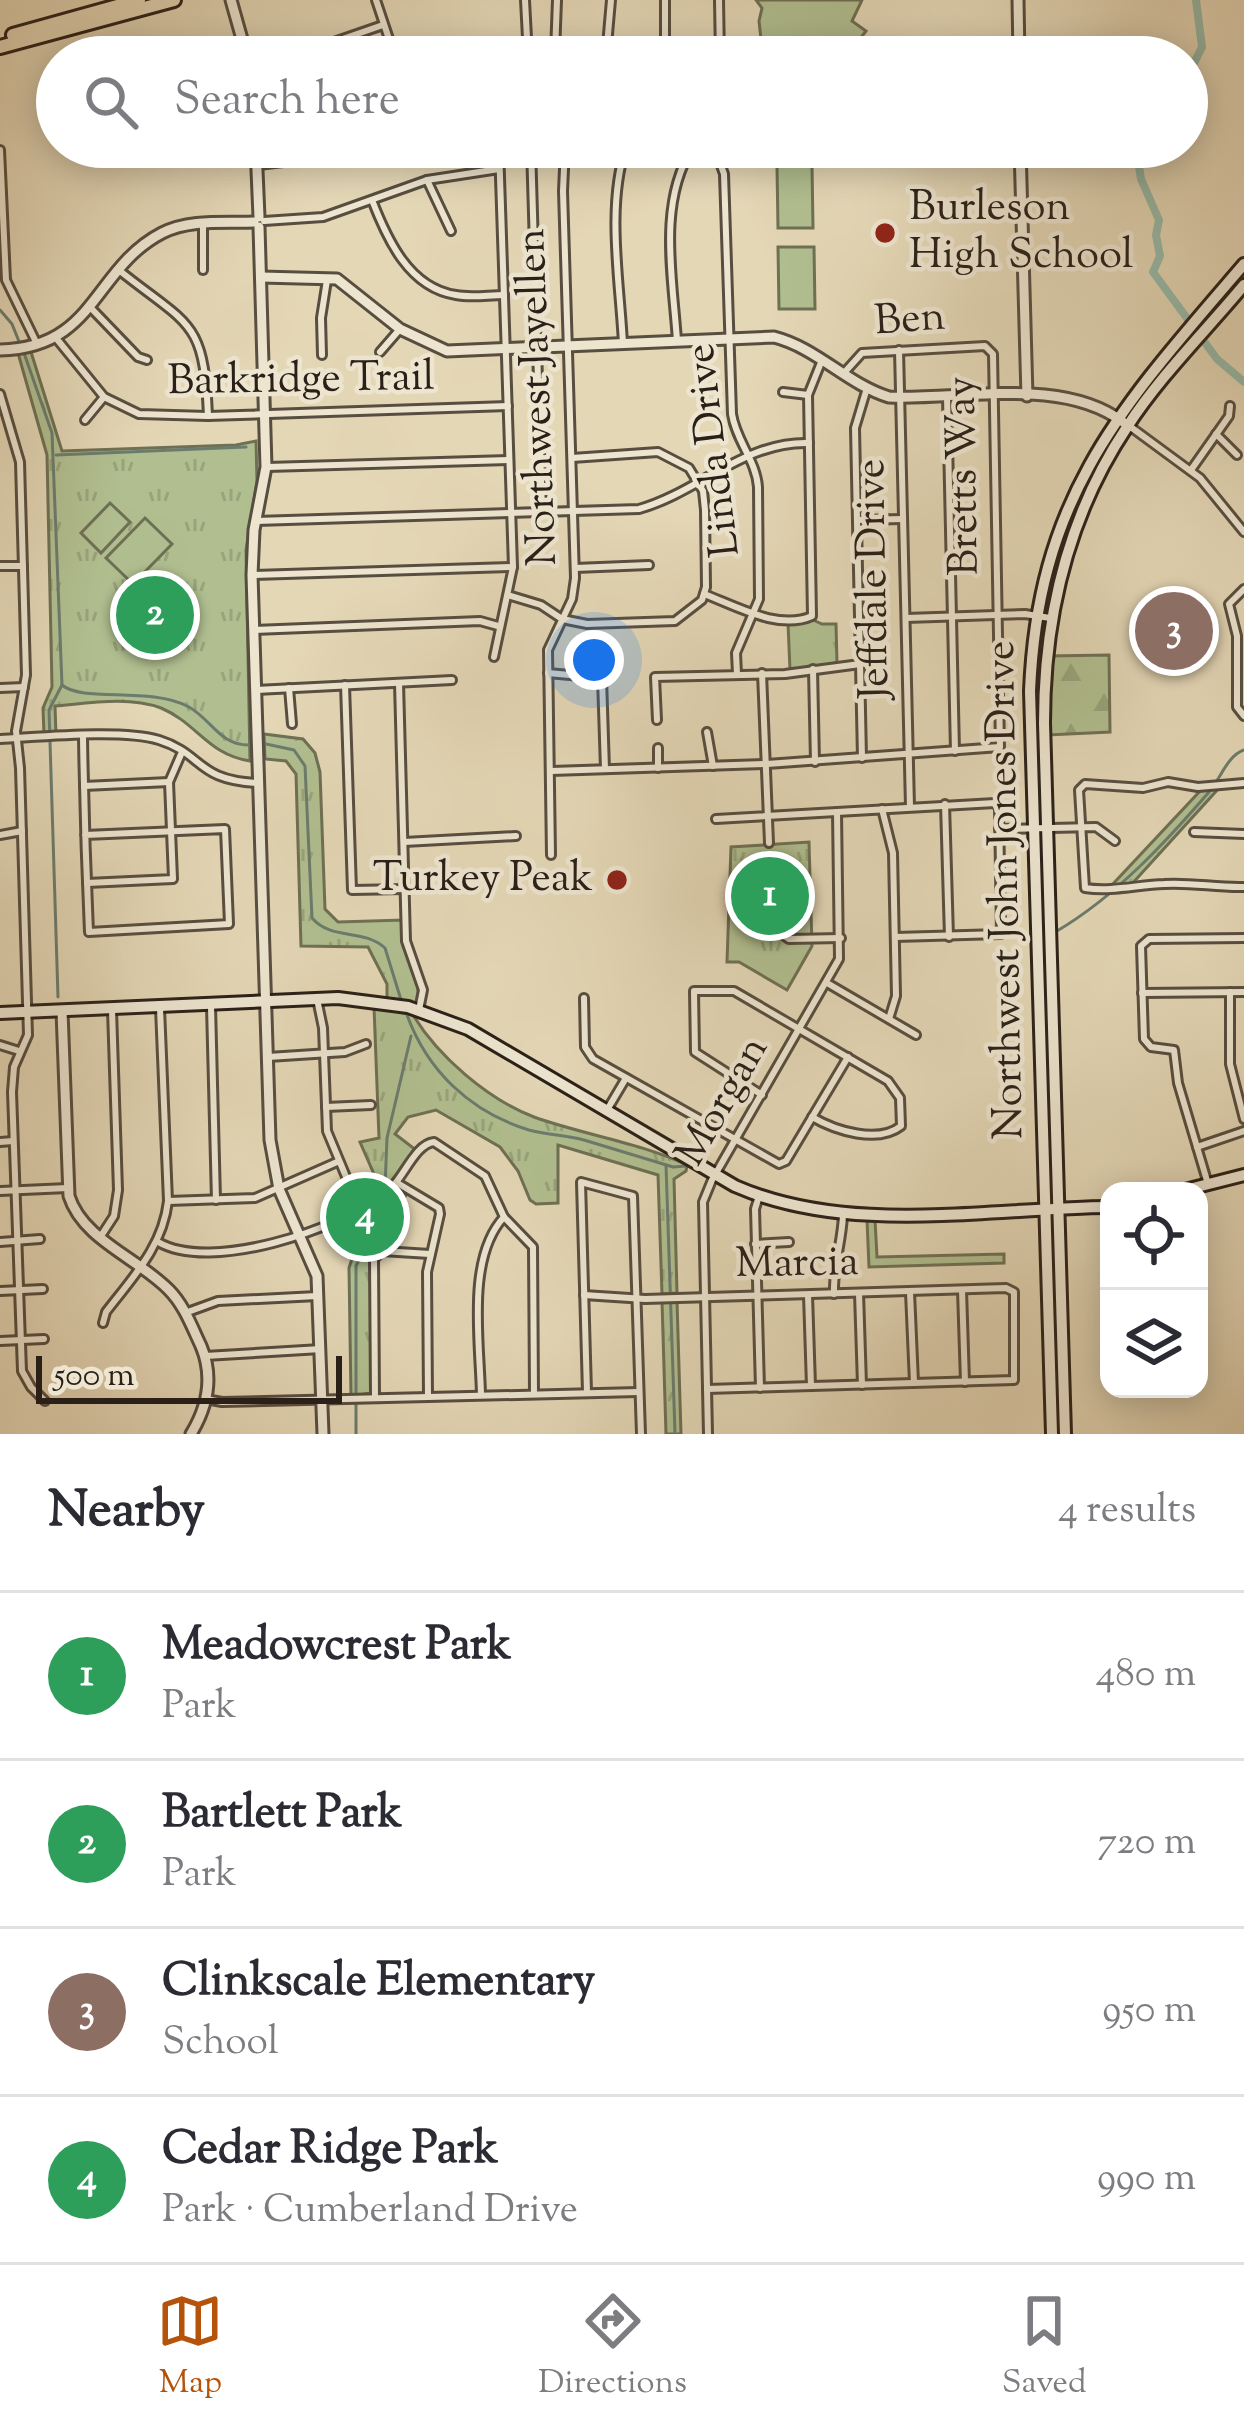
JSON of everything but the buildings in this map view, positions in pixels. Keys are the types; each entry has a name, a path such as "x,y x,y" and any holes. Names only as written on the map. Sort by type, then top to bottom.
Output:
{"main road":[{"path":"0,43 139,0"},
{"path":"0,43 174,0"},
{"path":"72,28 99,16 99,10"},
{"name":"Northwest John Jones Drive","path":"1122,421 1186,353 1244,264"},
{"name":"Northwest John Jones Drive","path":"1046,996 1030,691 1044,617 1073,532 1122,421 1176,344 1244,286"},
{"name":"Northwest John Jones Drive","path":"1044,617 1046,996 1058,1396 1065,1434"},
{"path":"0,1012 316,999 393,1004 468,1030 715,1174 800,1209 843,1214 1100,1207"},
{"path":"1208,1184 1244,1175"},
{"name":"Northwest John Jones Drive","path":"1052,1434 1058,1396"}],"street":[{"path":"231,0 241,36"},
{"path":"376,0 387,36"},
{"path":"526,0 527,36"},
{"path":"556,36 557,0"},
{"path":"607,36 610,0"},
{"path":"664,0 665,36"},
{"path":"719,0 720,36"},
{"path":"1018,0 1019,36"},
{"path":"351,36 383,25"},
{"path":"0,150 2,262 28,348"},
{"path":"256,168 266,467 252,575 270,1140 279,1189 313,1261 321,1296 323,1434"},
{"path":"532,168 542,513"},
{"name":"Northwest Jayellen","path":"550,855 548,650 572,599 575,568 565,168"},
{"path":"620,168 623,344"},
{"path":"677,341 670,222 681,168"},
{"name":"Linda Drive","path":"721,168 732,414 736,436 757,473 758,487 760,586 736,653 737,674"},
{"path":"1021,168 1027,396"},
{"path":"0,350 28,348 56,338 143,246 165,231 203,223 322,217 428,180 500,169 513,567 494,657"},
{"path":"428,180 451,232"},
{"path":"373,200 391,247 437,289 453,295 504,295"},
{"path":"203,223 203,270"},
{"path":"120,271 191,328 204,354 208,416"},
{"path":"262,277 328,277 353,290 400,329 447,351 774,337 797,345 867,388 901,397 1075,397 1122,421 1191,470 1243,526"},
{"path":"322,356 321,318 328,277"},
{"path":"89,307 138,357 147,360"},
{"path":"380,352 400,329"},
{"path":"56,338 104,397 86,420"},
{"name":"Ben","path":"843,374 862,352 990,349"},
{"name":"Bretts Way","path":"955,752 1000,747 990,349"},
{"name":"Jeffdale Drive","path":"899,350 910,807"},
{"path":"704,594 780,620 810,618 808,395 822,360"},
{"path":"862,758 855,428 867,388"},
{"path":"783,392 808,395"},
{"path":"0,396 20,462 23,566 24,687 16,739 28,1035 19,1051 12,1092 21,1340 23,1375 45,1401"},
{"name":"Barkridge Trail","path":"104,397 139,414 208,416 508,406"},
{"path":"551,771 955,752 947,397"},
{"path":"1191,470 1229,416 1230,406"},
{"path":"1216,434 1237,454"},
{"path":"256,521 639,509 663,502 747,454 783,442 808,443"},
{"path":"508,595 541,605 562,620 587,624 675,621 697,607 704,594 705,511 698,482 682,462 658,452 572,458"},
{"path":"266,467 509,460"},
{"path":"857,520 903,518"},
{"path":"0,566 23,566"},
{"path":"575,568 649,566"},
{"path":"252,575 513,567"},
{"path":"1242,714 1237,635 1229,604 1244,589"},
{"path":"906,618 1044,617"},
{"path":"254,630 480,621 497,626"},
{"path":"657,720 655,677 860,664"},
{"path":"813,670 815,762"},
{"path":"763,673 770,843"},
{"path":"548,674 602,678 605,769"},
{"path":"256,690 452,680"},
{"path":"399,683 406,941 423,990 414,1008"},
{"path":"345,686 352,890 405,889"},
{"path":"0,688 24,687"},
{"path":"289,688 292,724"},
{"path":"707,732 713,766"},
{"path":"83,737 85,835 89,932 229,924 225,829 85,835"},
{"path":"0,740 147,737 182,752 208,774 259,783"},
{"path":"658,748 658,768"},
{"path":"87,884 173,879 169,782 182,752"},
{"path":"84,786 169,782"},
{"path":"1244,783 1198,788 1168,782 1143,788 1080,787 1085,888 1244,887"},
{"path":"716,819 995,803 999,808 1004,929 1000,934 895,938"},
{"path":"945,804 949,937"},
{"path":"882,809 893,853 896,996 889,1019"},
{"name":"Morgan","path":"708,1434 704,1202 715,1174 839,959 837,812"},
{"path":"999,829 1096,827 1115,841"},
{"path":"0,836 22,831"},
{"path":"1194,832 1244,834"},
{"path":"404,842 516,836"},
{"path":"783,935 789,939 841,938"},
{"path":"1207,1182 1178,1083 1174,1050 1151,1047 1144,1040 1144,941 1244,938"},
{"path":"826,983 916,1035"},
{"path":"762,1095 695,1052 694,991 734,991 848,1057 896,1088 900,1098 899,1130 842,1132 812,1117"},
{"path":"1230,992 1230,1064 1244,1119"},
{"path":"1142,993 1244,992"},
{"path":"584,998 589,1054 734,1142 784,1163 848,1057"},
{"path":"316,999 329,1143 359,1208"},
{"path":"211,1006 216,1200"},
{"path":"104,1323 106,1312 158,1242 169,1202 160,1008"},
{"path":"100,1237 113,1216 118,1190 112,1010"},
{"path":"62,1011 68,1188 76,1212 100,1237 167,1288 185,1313 205,1356 209,1380 191,1434"},
{"path":"268,1057 346,1052 366,1044"},
{"path":"0,1045 19,1051"},
{"path":"607,1110 626,1078"},
{"path":"0,1092 12,1092"},
{"path":"326,1107 371,1105"},
{"path":"1197,1147 1244,1131"},
{"path":"158,1242 175,1252 268,1247 359,1208 398,1183 428,1141 484,1176 504,1217 528,1237 536,1258 533,1393"},
{"path":"0,1142 13,1142"},
{"path":"169,1202 254,1198 338,1162"},
{"path":"587,1392 581,1182 633,1196 640,1434"},
{"path":"398,1183 439,1208 430,1254 428,1396"},
{"path":"0,1191 68,1188"},
{"path":"759,1196 755,1244 760,1388"},
{"path":"834,1294 843,1214"},
{"path":"481,1395 480,1275 488,1238 504,1217"},
{"path":"0,1242 40,1239"},
{"path":"755,1244 789,1242"},
{"path":"375,1397 374,1259 382,1251 430,1254"},
{"path":"0,1291 43,1289"},
{"name":"Marcia","path":"584,1295 675,1298 1012,1289 1015,1380 965,1382"},
{"path":"707,1389 965,1382 962,1290"},
{"path":"910,1292 914,1383"},
{"path":"859,1293 862,1385"},
{"path":"808,1294 811,1386"},
{"path":"185,1313 224,1300 321,1296"},
{"path":"0,1340 44,1339"},
{"path":"205,1356 322,1349"},
{"path":"206,1399 639,1392"}],"green space":[{"path":"756,0 862,0 852,21 866,31 862,36 761,36 762,8"},
{"path":"777,168 812,168 813,228 778,228"},
{"path":"778,247 814,247 815,309 779,309"},
{"path":"31,352 62,451 256,441 257,481 246,550 250,761 213,746 173,714 136,702 55,706 56,735 44,735 43,708 52,687 47,455 18,353"},
{"path":"110,503 130,522 101,553 81,533"},
{"path":"145,518 172,544 133,584 106,558"},
{"path":"788,623 836,624 837,663 790,670"},
{"path":"1109,655 1110,732 1048,735 1048,656"},
{"path":"264,734 303,739 315,753 320,772 325,909 338,922 403,920 418,984 417,1003 387,998 387,984 368,947 301,946 296,774 286,761 265,759"},
{"path":"1220,787 1130,886 1111,886 1202,789"},
{"path":"809,842 812,946 787,990 739,962 727,962 731,847"},
{"path":"374,1007 413,1015 465,1075 516,1109 687,1165 674,1179 677,1293 662,1294 658,1175 558,1145 558,1203 536,1204 500,1147 436,1110 408,1117 395,1134 416,1150 390,1187 378,1195 360,1142 379,1138"},
{"path":"398,1189 406,1195 392,1218 391,1241 375,1244 370,1253 372,1393 351,1396 349,1268 360,1235 350,1215"},
{"path":"867,1220 875,1220 877,1257 1004,1254 1004,1263 869,1267"},
{"path":"662,1301 677,1301 681,1434 666,1434"}],"waterway":[{"path":"1196,0 1201,36"},
{"path":"1139,168 1159,220 1160,256 1153,272 1217,359 1244,382"},
{"path":"0,310 20,344"},
{"path":"24,353 52,433 62,685 85,693 173,701 197,712 231,741 250,745"},
{"path":"56,455 246,447"},
{"path":"58,997 49,710 62,685"},
{"path":"266,744 294,750 305,766 312,918 329,930 367,938 385,948 402,1003"},
{"path":"1057,931 1139,867 1244,750"},
{"path":"406,1012 438,1070 488,1112 529,1130 584,1140 673,1167 686,1166"},
{"path":"385,1187 387,1138 411,1036"},
{"path":"666,1165 675,1433"},
{"path":"356,1434 356,1266 379,1219 382,1202"}],"place":[{"name":"Burleson High School","path":"885,233"},
{"name":"Bartlett Park","path":"155,615"},
{"name":"Clinkscale Elementary","path":"1174,631"},
{"name":"Turkey Peak","path":"617,880"},
{"name":"Meadowcrest Park","path":"770,896"},
{"name":"Cedar Ridge Park","path":"365,1217"}]}
